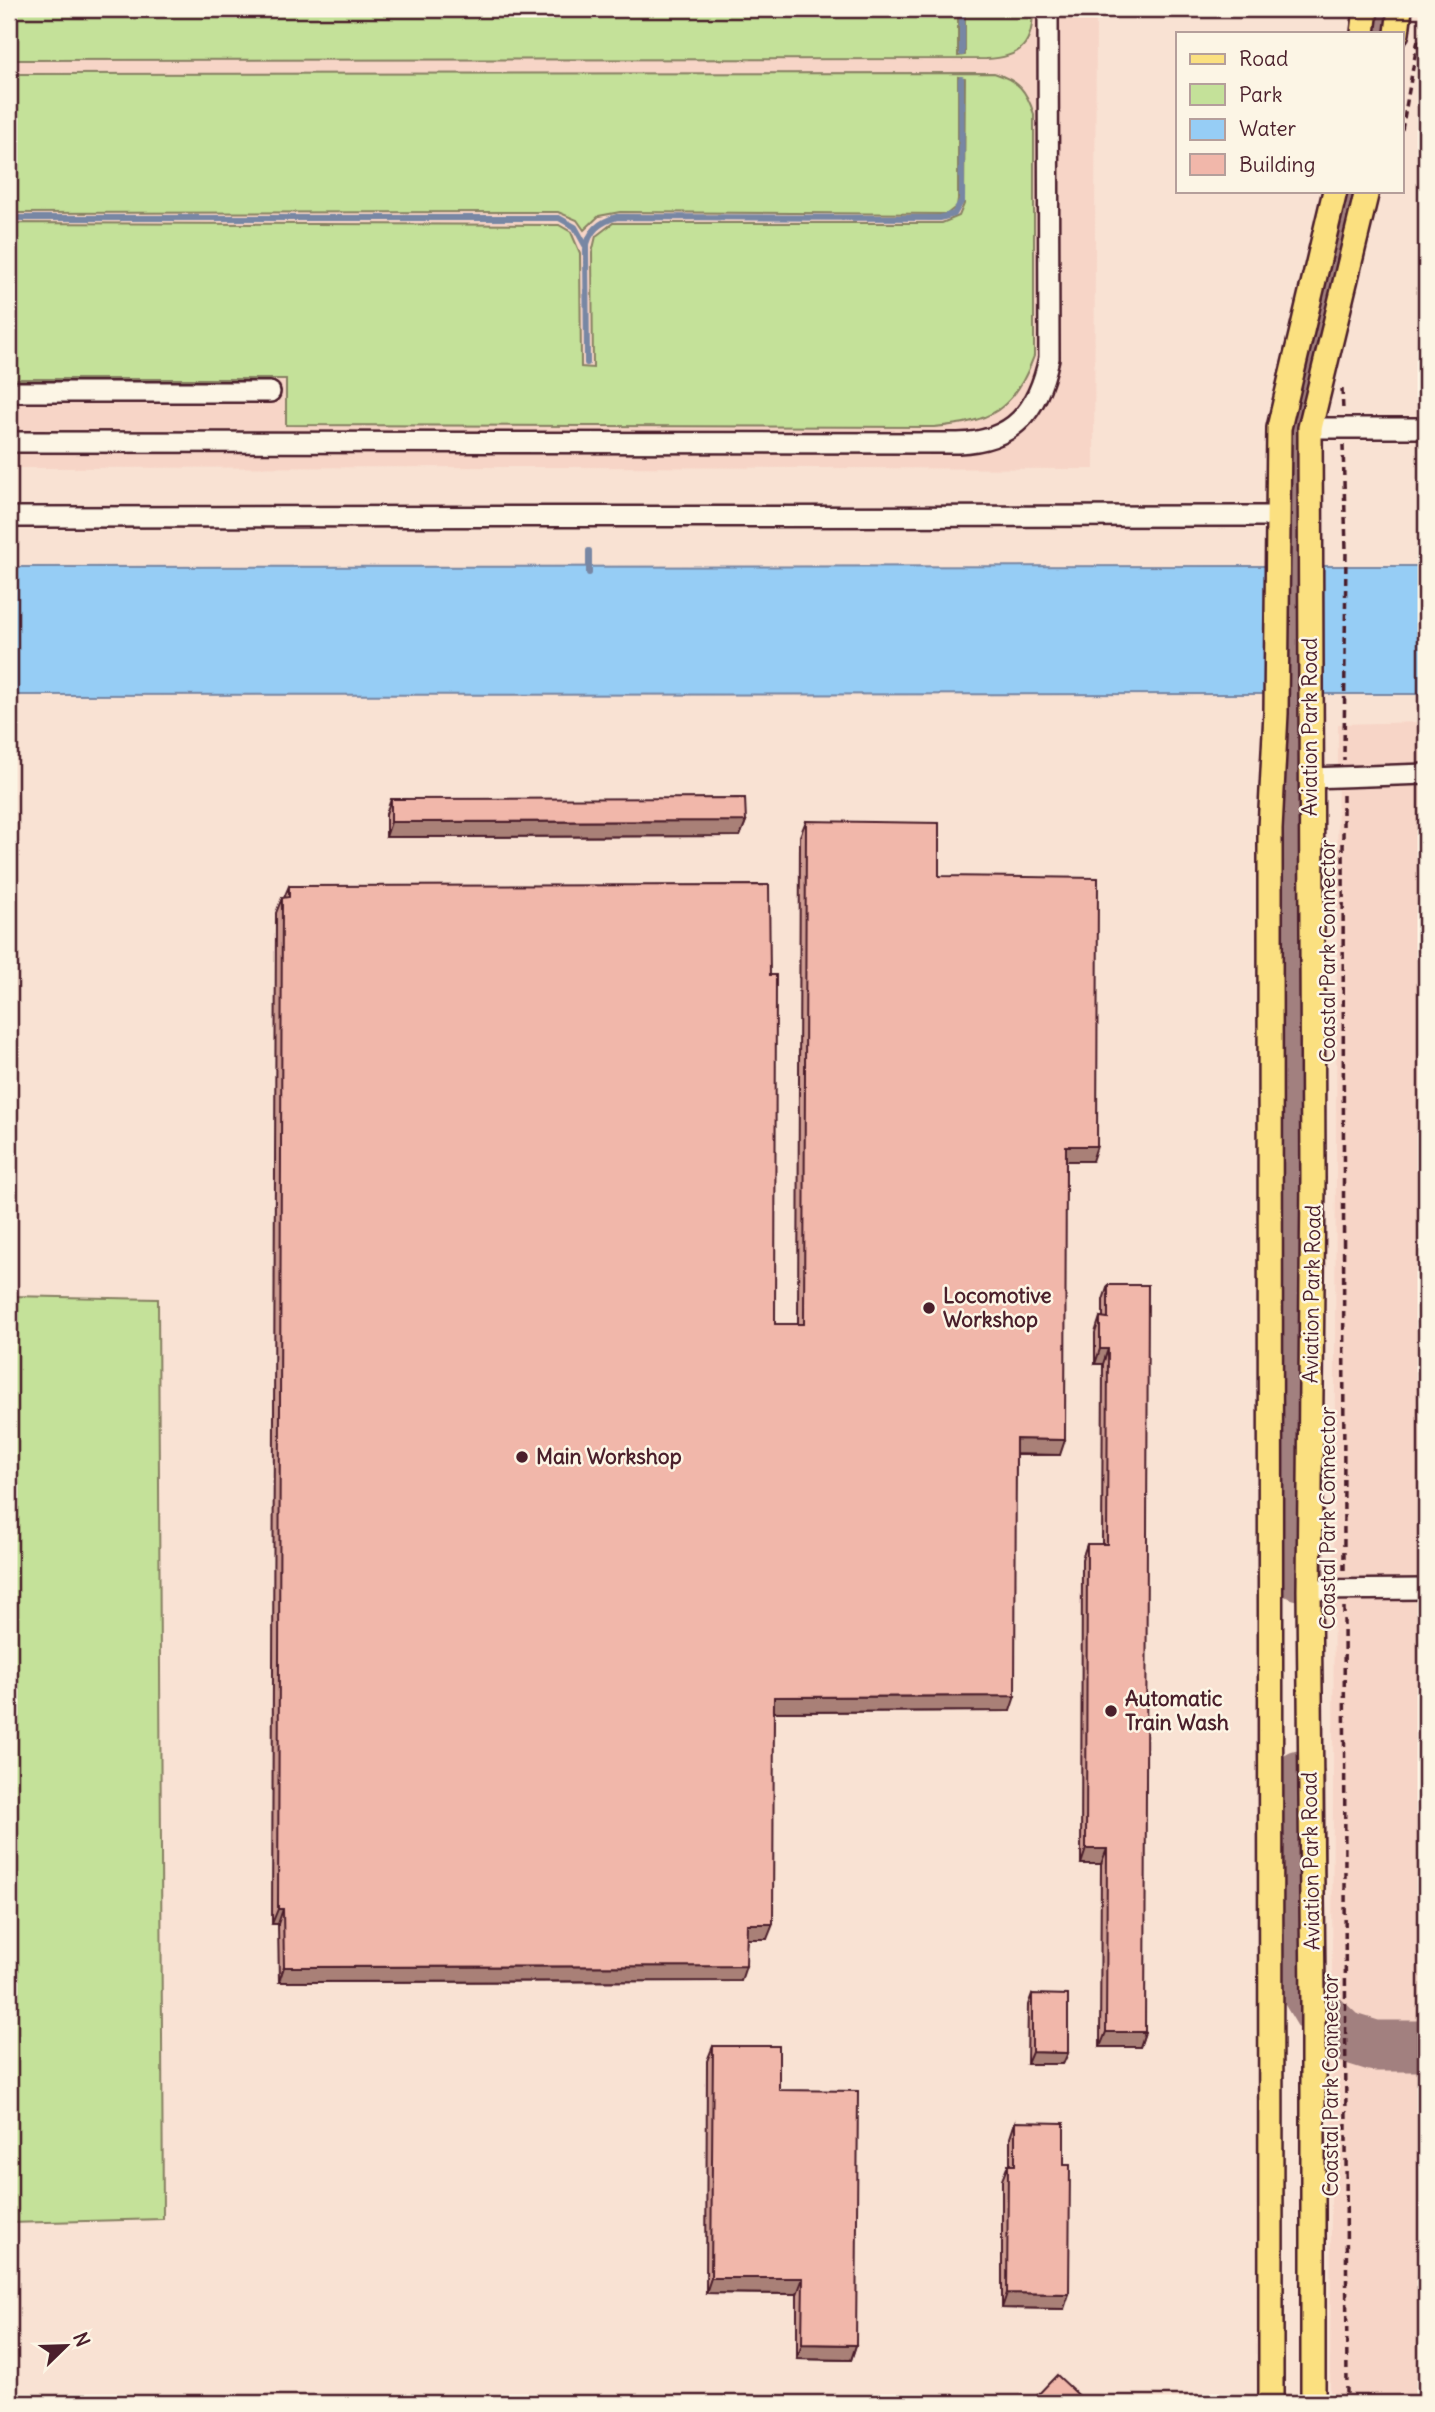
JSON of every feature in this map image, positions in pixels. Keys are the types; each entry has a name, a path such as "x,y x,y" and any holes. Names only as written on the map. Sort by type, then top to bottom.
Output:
{"main road":[{"path":"1363,32 1366,9"},
{"path":"1400,9 1408,34"},
{"name":"Aviation Park Road","path":"1271,2403 1270,829 1276,713 1279,428 1335,192"},
{"name":"Aviation Park Road","path":"1313,2403 1309,1590 1313,1178 1310,428 1367,192"}],"lane":[{"path":"9,442 958,443 978,442 1001,434 1019,422 1034,405 1044,383 1049,358 1048,9"},
{"path":"9,392 270,392"},
{"path":"1310,428 1426,428"},
{"path":"9,517 1278,516"},
{"path":"1310,778 1426,774"},
{"path":"1309,1590 1426,1589"}],"path":[{"path":"1404,98 1408,34"},
{"name":"Coastal Park Connector","path":"1342,388 1346,550 1343,777 1347,2403"}],"shaded area":[{"path":"9,9 1096,9 1094,469 9,468"},
{"path":"1426,722 1426,2403 1330,2403 1338,724"}],"green space":[{"path":"9,9 958,9 958,56 965,55 965,9 1033,9 1031,31 1023,46 1009,56 986,59 9,60"},
{"path":"994,73 1016,83 1028,99 1034,114 1034,356 1018,390 1008,401 985,417 970,422 934,427 286,425 286,379 9,379 9,223 559,225 571,232 580,253 581,367 593,368 592,253 596,236 613,223 942,223 959,216 964,204 965,78 958,77 958,199 957,206 947,214 620,212 599,216 584,230 577,220 558,212 9,213 9,74"},
{"path":"9,1296 158,1299 163,2219 9,2223"}],"water":[{"path":"1426,566 1426,694 9,695 9,567"}],"building":[{"path":"745,798 746,821 391,822 391,799"},
{"name":"Main Workshop","path":"806,821 939,823 939,876 1098,878 1097,1146 1066,1146 1065,1440 1016,1439 1015,1696 774,1697 773,1924 747,1924 746,1966 284,1967 283,1909 278,1909 282,898 289,897 289,886 769,885 770,975 776,975 775,1324 804,1324"},
{"name":"Automatic Train Wash","path":"1108,1285 1148,1285 1145,2032 1106,2032 1107,1849 1086,1849 1087,1544 1107,1544 1108,1349 1100,1349 1100,1317 1108,1318"},
{"path":"1032,1994 1068,1995 1068,2053 1032,2052"},
{"path":"713,2046 779,2046 779,2090 858,2091 856,2345 802,2344 803,2278 711,2278"},
{"path":"1015,2122 1064,2123 1064,2165 1070,2165 1069,2294 1007,2293 1008,2165 1015,2165"},
{"path":"1057,2375 1087,2403 1030,2403"}],"waterway":[{"path":"962,9 962,53"},
{"path":"587,363 586,249 592,232 611,219 940,218 954,214 962,200 961,79"},
{"path":"9,218 559,218 575,227 585,245"},
{"path":"589,551 589,573"}],"taxiway":[{"path":"1380,32 1383,9"},
{"path":"1299,1575 1296,425 1351,192"},
{"path":"1300,1776 1301,1982 1320,2014 1343,2036 1375,2046 1426,2046"}],"place":[{"name":"Locomotive Workshop","path":"929,1308"},
{"name":"Main Workshop","path":"522,1457"},
{"name":"Automatic Train Wash","path":"1111,1711"}]}
